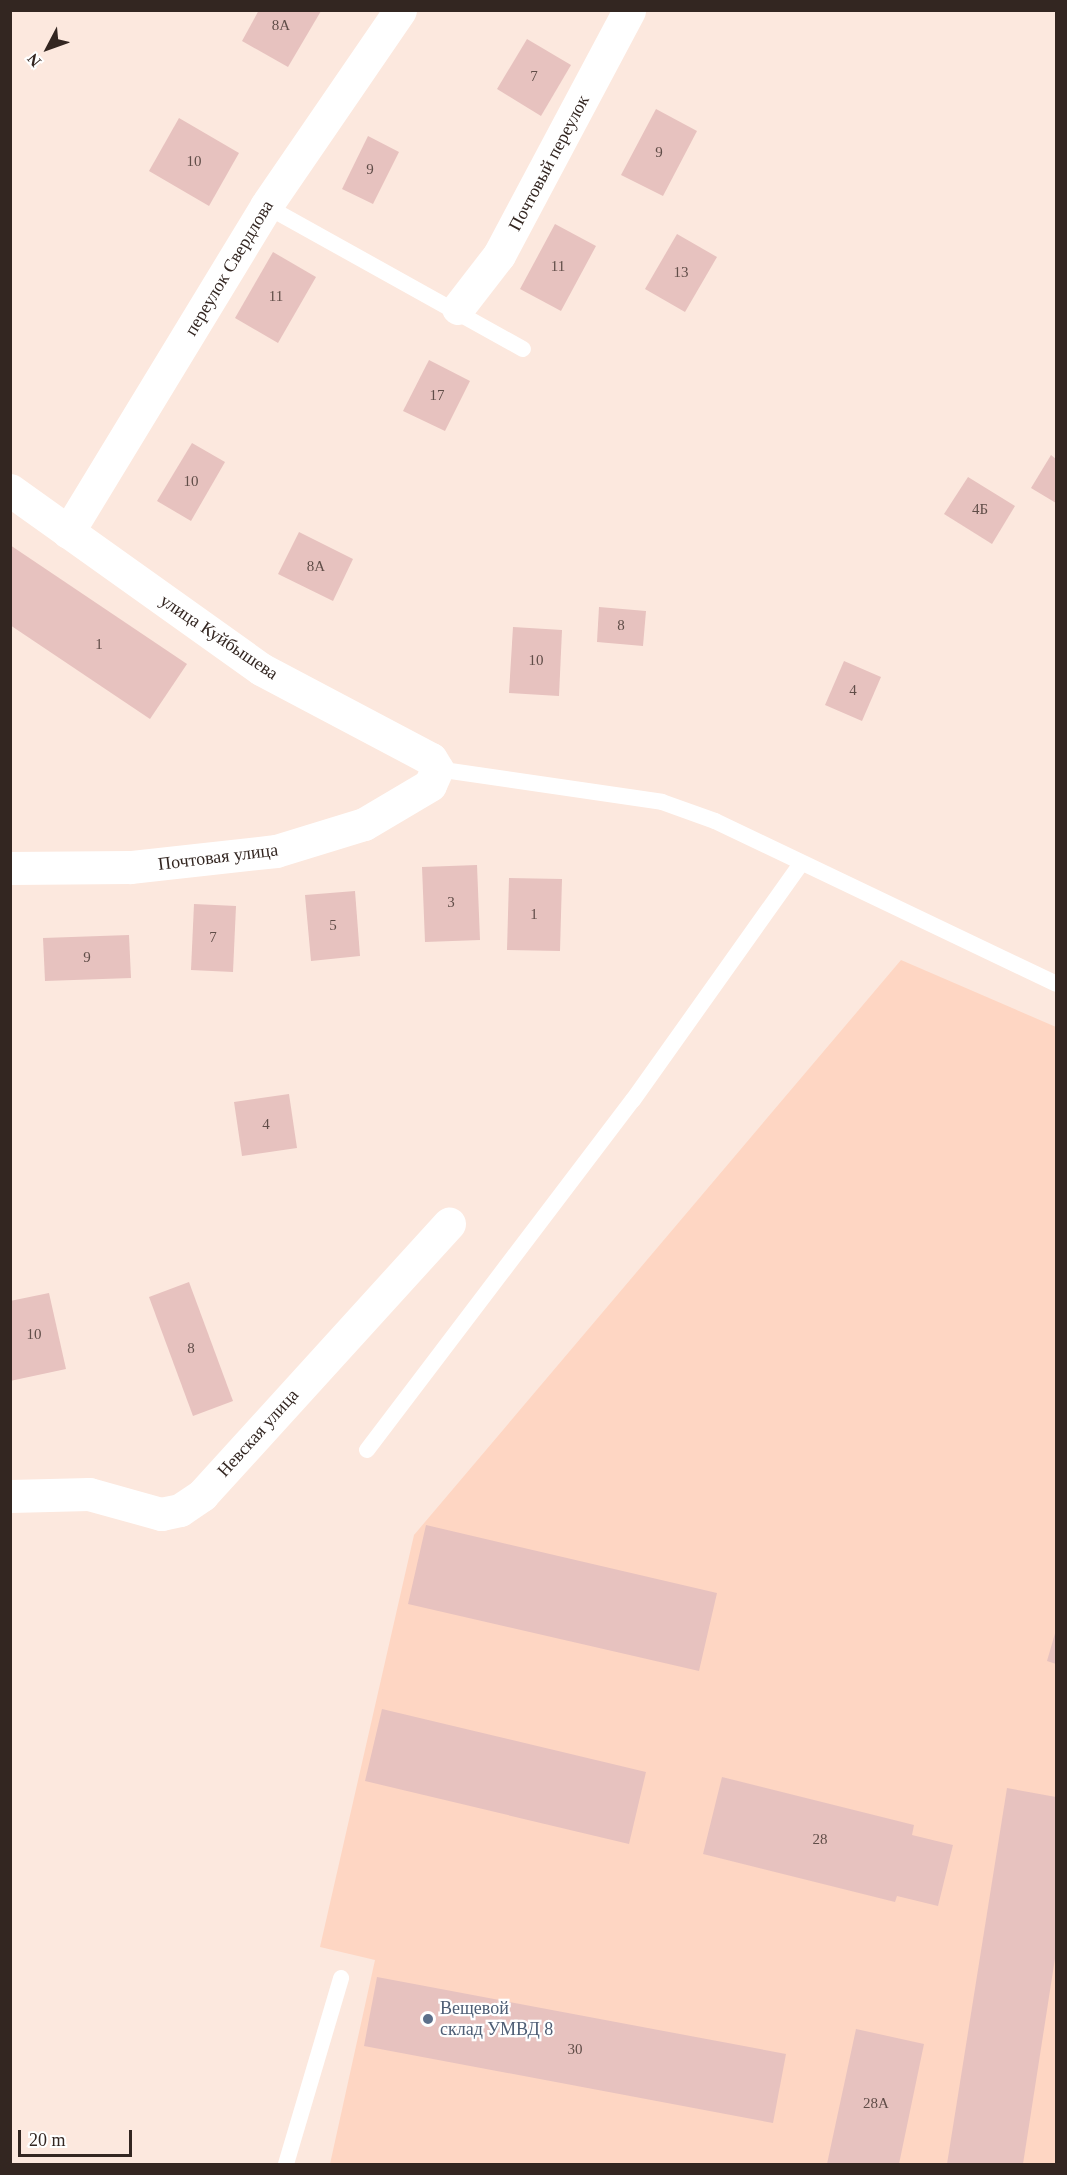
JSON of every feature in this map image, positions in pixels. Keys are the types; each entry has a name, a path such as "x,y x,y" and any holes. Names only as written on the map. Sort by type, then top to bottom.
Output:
{"street":[{"name":"переулок Свердлова","path":"68,532 266,206 400,10"},
{"name":"Почтовый переулок","path":"458,308 499,255 629,10"},
{"name":"улица Куйбышева","path":"10,490 261,669 430,759 437,769"},
{"name":"Почтовая улица","path":"10,868 130,867 276,851 364,824 430,785 437,769"},
{"name":"Невская улица","path":"10,1496 89,1494 161,1514 180,1510 202,1495 449,1224"}],"lane":[{"path":"266,206 458,308 523,349"},
{"path":"437,769 662,802 715,821 799,866 1056,984"},
{"path":"367,1450 633,1100 799,866"},
{"path":"286,2164 341,1978"}],"shaded area":[{"path":"901,960 1056,1027 1056,2164 330,2164 375,1960 320,1947 414,1535"}],"building":[{"path":"259,10 321,11 288,67 242,41"},
{"path":"527,39 571,65 541,116 497,89"},
{"path":"656,109 697,131 663,196 621,175"},
{"path":"179,118 239,153 209,206 149,171"},
{"path":"368,136 399,152 373,204 342,189"},
{"path":"555,224 596,246 561,311 520,289"},
{"path":"677,234 717,257 685,312 645,289"},
{"path":"273,252 316,277 278,343 235,318"},
{"path":"429,360 470,381 445,431 403,411"},
{"path":"192,443 225,462 191,521 157,501"},
{"path":"1051,455 1056,459 1056,503 1031,488"},
{"path":"968,477 1015,506 992,544 944,514"},
{"path":"299,532 353,559 333,601 278,574"},
{"path":"10,545 187,664 150,719 10,625"},
{"path":"599,607 646,611 643,646 597,642"},
{"path":"513,627 562,630 559,696 509,693"},
{"path":"844,661 881,677 862,721 825,705"},
{"path":"477,865 480,940 425,942 422,867"},
{"path":"509,878 562,879 560,951 507,950"},
{"path":"355,891 360,956 311,961 305,895"},
{"path":"194,904 236,906 233,972 191,970"},
{"path":"129,935 131,978 45,981 43,938"},
{"path":"289,1094 297,1148 242,1156 234,1102"},
{"path":"189,1282 233,1401 193,1416 149,1297"},
{"path":"49,1293 66,1369 10,1381 10,1301"},
{"path":"426,1525 717,1593 699,1671 408,1604"},
{"path":"1056,1630 1056,1664 1047,1661"},
{"path":"382,1709 646,1772 629,1844 365,1781"},
{"path":"722,1777 914,1825 912,1835 953,1845 938,1906 897,1896 895,1902 703,1854"},
{"path":"1007,1788 1056,1797 1056,1952 1023,2164 947,2164"},
{"path":"377,1977 786,2054 773,2123 364,2046"},
{"path":"856,2029 924,2044 899,2164 827,2164"}],"place":[{"name":"Вещевой склад УМВД 8","path":"428,2019"}]}
